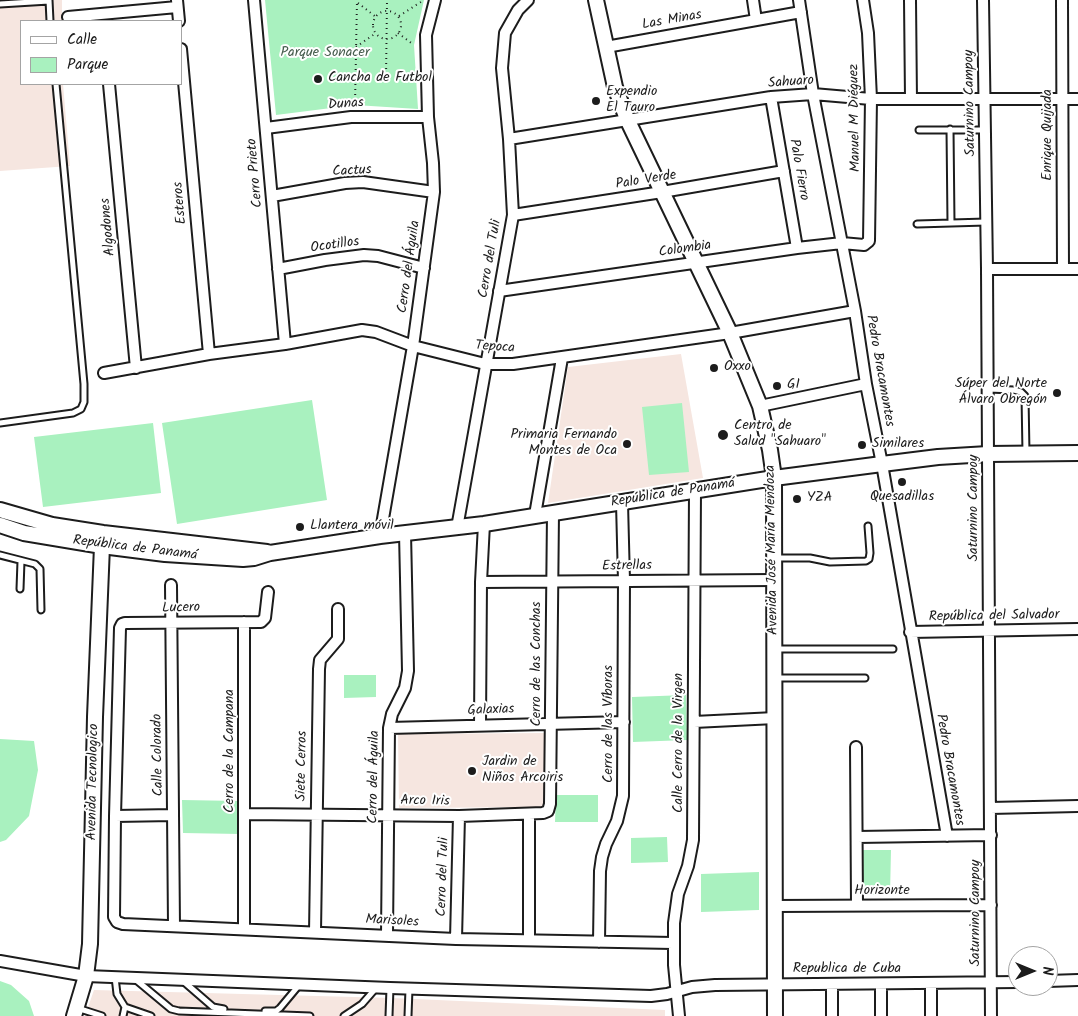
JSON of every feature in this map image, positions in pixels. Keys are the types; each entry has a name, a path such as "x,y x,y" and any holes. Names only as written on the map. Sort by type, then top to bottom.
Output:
{"main road":[{"name":"Avenida José María Mendoza","path":"596,0 616,87 627,119 730,333 760,406 770,450 774,478 775,1016"},
{"name":"República de Panamá","path":"0,525 24,533 102,546 165,554 243,559 380,536 457,528 774,478 938,456 1078,453"},
{"name":"República de Panamá","path":"0,510 29,520 60,526 141,538 270,553"},
{"path":"0,516 18,523 51,531 96,538 102,546 106,542 111,541 219,553 247,549"},
{"name":"Avenida Tecnologico","path":"75,1012 86,976 90,944 95,717 102,546"}],"street":[{"name":"Cerro Prieto","path":"254,0 285,344"},
{"name":"Cerro del Águila","path":"380,536 413,346 434,192 428,117 426,35 435,0"},
{"name":"Cerro del Tuli","path":"457,528 513,215 509,139 502,68 505,34 518,10 528,0"},
{"path":"753,0 756,20"},
{"name":"Pedro Bracamontes","path":"799,0 813,94 855,311 866,384 882,464 947,836"},
{"name":"Manuel M Diéguez","path":"863,0 868,34 871,99 870,237"},
{"path":"910,0 912,98"},
{"name":"Saturnino Campoy","path":"983,0 988,389 991,1016"},
{"name":"Enrique Quijada","path":"1062,0 1063,269"},
{"path":"68,17 103,18 177,4 179,20"},
{"name":"Las Minas","path":"606,47 801,12"},
{"name":"Esteros","path":"182,60 209,354"},
{"name":"Algodones","path":"110,85 136,368"},
{"name":"Sahuaro","path":"509,139 627,119 771,98 813,94 871,99 1078,99"},
{"name":"Palo Fierro","path":"771,98 797,248"},
{"name":"Dunas","path":"266,128 351,117 428,117"},
{"name":"Palo Verde","path":"513,215 784,171"},
{"name":"Cactus","path":"272,196 363,182 434,192"},
{"name":"Colombia","path":"499,291 797,248 842,243 864,245 869,241 870,237"},
{"name":"Ocotillos","path":"278,269 364,255 378,256 424,268"},
{"path":"987,269 1078,269"},
{"name":"Tepoca","path":"104,373 362,330 370,330 413,346 485,364 513,364 730,333 855,311"},
{"path":"535,515 562,358"},
{"path":"760,406 866,384"},
{"name":"Calle Cerro de la Virgen","path":"680,1016 673,943 678,894 688,866 693,840 695,491"},
{"name":"Cerro de las Víboras","path":"599,942 600,871 606,844 617,820 623,796 624,581 622,503"},
{"name":"Cerro de las Conchas","path":"544,813 548,810 550,804 553,513"},
{"path":"480,725 481,582 484,524"},
{"name":"Cerro del Águila","path":"387,935 390,728 392,714 408,681 405,533"},
{"name":"Estrellas","path":"481,582 774,580"},
{"name":"Calle Colorado","path":"171,585 174,926"},
{"path":"244,622 264,621 268,592"},
{"name":"Siete Cerros","path":"315,932 319,669 320,660 338,639 338,609"},
{"name":"Lucero","path":"115,816 120,628 122,624 244,622"},
{"name":"Cerro de la Campana","path":"244,622 244,929"},
{"name":"República del Salvador","path":"910,632 1078,629"},
{"path":"694,722 775,718"},
{"name":"Galaxias","path":"390,728 551,722 624,722"},
{"path":"856,747 857,905"},
{"path":"990,808 1078,806"},
{"name":"Arco Iris","path":"245,814 459,816 544,813"},
{"path":"528,814 529,939"},
{"path":"115,816 173,815"},
{"name":"Marisoles","path":"115,816 114,916 117,922 123,924 456,939 673,943"},
{"name":"Cerro del Tuli","path":"456,939 459,816"},
{"path":"857,838 991,834"},
{"name":"Horizonte","path":"774,906 991,906"},
{"name":"Republica de Cuba","path":"0,961 86,976 377,988 651,996 715,984 1008,982"},
{"path":"1058,981 1078,980"},
{"path":"931,983 931,1016"},
{"path":"832,984 832,1016"},
{"path":"881,984 881,1016"}],"lane":[{"path":"0,4 49,1 50,20"},
{"path":"0,422 73,413 81,409 84,402 84,384 56,85"},
{"path":"919,130 984,130"},
{"path":"950,130 951,223"},
{"path":"917,224 986,222"},
{"path":"988,389 1014,390 1021,392 1025,396 1026,454"},
{"path":"774,558 810,558 830,562 866,561 869,559 870,553 868,526"},
{"path":"0,555 35,564 40,569 41,610"},
{"path":"20,588 21,561"},
{"path":"774,648 893,649"},
{"path":"774,678 864,678"},
{"path":"115,977 117,994 125,1007 151,1016"},
{"path":"132,977 171,1009 310,1016"},
{"path":"180,979 212,1007 230,1010 276,1010 286,1003 300,984"},
{"path":"344,1016 362,1004 377,988"},
{"path":"389,1016 390,988"},
{"path":"408,1016 409,988"},
{"path":"123,1016 125,1007"},
{"path":"75,1012 102,1016"}],"path":[{"path":"386,79 387,0"},
{"path":"399,16 424,0"},
{"path":"357,1 376,17"},
{"path":"355,105 357,1"},
{"path":"387,10 396,13 402,25 395,37 386,39 376,33 373,25 379,13 387,10"},
{"path":"356,47 376,33"},
{"path":"398,34 414,45"}],"shaded area":[{"path":"0,0 62,0 62,20 20,20 20,85 63,85 70,166 0,171"},
{"name":"Primaria Fernando Montes de Oca","path":"681,354 703,478 548,503 568,367"},
{"name":"Jardin de Niños Arcoiris","path":"545,733 546,807 399,808 398,734"},
{"path":"94,990 392,998 665,1010 665,1016 85,1016"}],"green space":[{"name":"Parque Sonacer","path":"265,0 424,0 414,45 418,109 355,105 276,115"},
{"path":"312,400 327,500 177,524 162,423"},
{"path":"682,403 689,472 649,475 642,407"},
{"path":"153,423 161,493 43,507 34,437"},
{"path":"344,675 376,675 376,697 344,698"},
{"path":"686,695 687,740 633,742 632,697"},
{"path":"0,739 34,741 38,770 29,816 6,840 0,842"},
{"path":"556,795 598,795 598,822 555,822"},
{"path":"182,800 240,801 241,834 183,833"},
{"path":"667,837 668,862 631,863 631,838"},
{"path":"861,850 891,850 890,895 860,895"},
{"path":"759,872 759,910 701,912 701,874"},
{"path":"0,981 11,985 29,1001 34,1016 0,1016"}],"place":[{"name":"Cancha de Futbol","path":"318,79"},
{"name":"Expendio El Tauro","path":"596,101"},
{"name":"Oxxo","path":"714,368"},
{"name":"GI","path":"777,386"},
{"name":"Súper del Norte Álvaro Obregón","path":"1057,393"},
{"name":"Centro de Salud \"Sahuaro\"","path":"723,435"},
{"name":"Primaria Fernando Montes de Oca","path":"627,444"},
{"name":"Similares","path":"862,445"},
{"name":"Quesadillas","path":"902,482"},
{"name":"YZA","path":"797,499"},
{"name":"Llantera móvil","path":"300,527"},
{"name":"Jardin de Niños Arcoiris","path":"472,771"}]}
